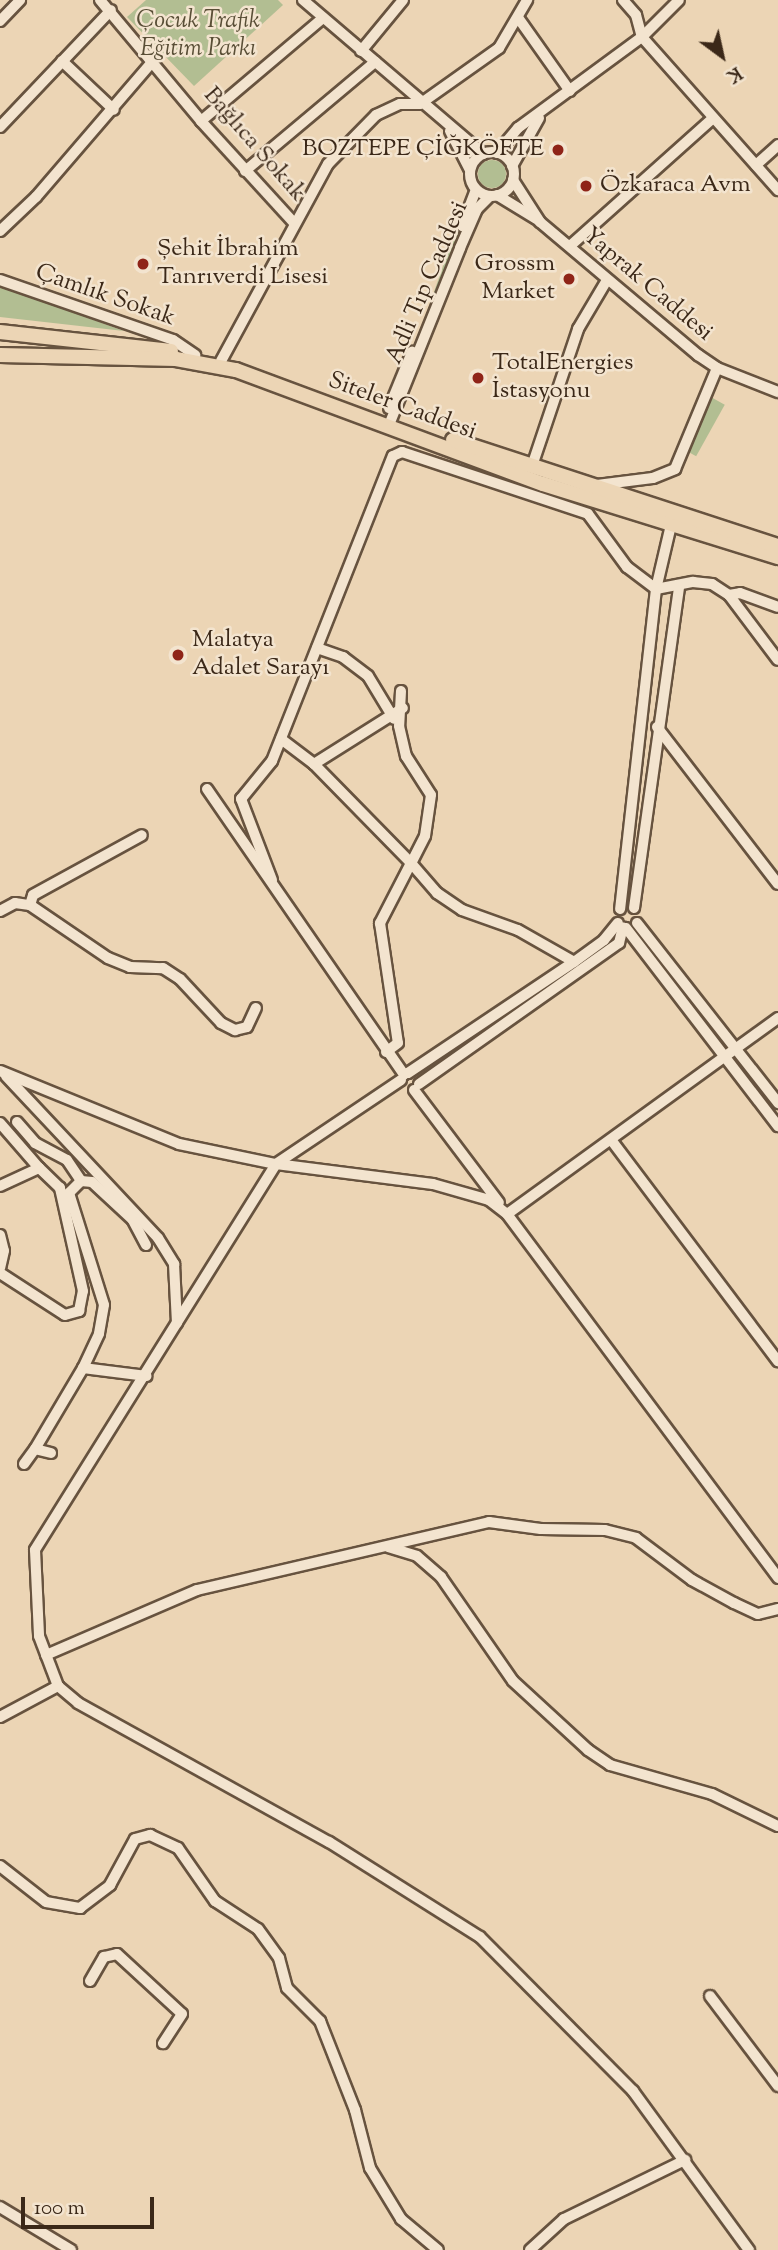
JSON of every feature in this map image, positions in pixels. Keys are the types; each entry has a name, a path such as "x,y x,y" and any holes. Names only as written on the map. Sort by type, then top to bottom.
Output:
{"main road":[{"name":"Siteler Caddesi","path":"0,332 107,341 221,361 387,422 543,484 778,557"},
{"name":"Siteler Caddesi","path":"0,355 176,359 236,370 387,422 532,466 778,547"}],"street":[{"path":"0,21 20,0"},
{"name":"Bağlıca Sokak","path":"100,0 201,121 294,223"},
{"path":"303,0 449,129 483,154 497,153 512,166"},
{"path":"361,51 403,0"},
{"path":"221,361 328,164 350,139 376,116 400,104 420,104 483,63 519,19 527,0"},
{"path":"623,0 636,15 642,37 778,190"},
{"path":"497,153 518,128 542,113 642,37 679,0"},
{"path":"0,127 111,10"},
{"path":"201,121 323,18"},
{"path":"519,19 570,91"},
{"path":"62,61 114,110"},
{"path":"0,231 114,110 153,61"},
{"path":"245,171 375,62"},
{"path":"513,180 512,166 542,113"},
{"path":"570,246 713,118"},
{"path":"449,129 470,170"},
{"path":"756,165 778,145"},
{"name":"Adli Tıp Caddesi","path":"387,422 477,190 470,170 483,154"},
{"name":"Yaprak Caddesi","path":"513,180 540,222 718,368 778,392"},
{"name":"Adli Tıp Caddesi","path":"387,422 477,209 513,180"},
{"name":"Adli Tıp Caddesi","path":"477,190 494,196"},
{"path":"494,196 540,222"},
{"path":"532,466 578,329 607,279"},
{"name":"Çamlık Sokak","path":"0,280 173,340 195,355"},
{"path":"590,486 653,478 675,469 718,368"},
{"path":"272,880 241,799 265,774 282,739 393,456 402,452 587,514 627,567 656,589 679,587 693,582 712,584 729,594 778,660"},
{"path":"671,525 656,589 620,909 626,925 778,1126"},
{"path":"207,789 404,1076 403,1089 416,1087 619,943 634,908 657,727 679,587"},
{"path":"729,594 740,593 778,607"},
{"path":"317,648 342,657 368,676 399,726 406,756 431,795 425,836 380,923 398,1043 386,1052"},
{"path":"399,726 403,708 401,691"},
{"path":"314,764 403,708"},
{"path":"657,727 778,884"},
{"path":"282,739 314,764 438,893 462,910 518,929 574,962"},
{"path":"30,905 33,895 142,835"},
{"path":"0,911 15,903 30,905 108,958 130,967 163,968 180,979 221,1023 235,1030 247,1027 256,1008"},
{"path":"620,909 634,908"},
{"path":"626,925 276,1164 35,1550 35,1617 58,1686 78,1703 329,1842 480,1937 633,2091 749,2250"},
{"path":"626,925 737,1048 778,1103"},
{"path":"507,1214 612,1141 778,1018"},
{"path":"3,1073 179,1144 276,1164 433,1184 489,1200 507,1214"},
{"path":"3,1073 158,1238 174,1264 177,1323"},
{"path":"404,1076 416,1076 416,1087 507,1214 778,1578"},
{"path":"17,1122 35,1143 67,1160 81,1181"},
{"path":"0,1123 60,1188 83,1291 79,1311 65,1315 0,1271 4,1251 0,1235"},
{"path":"612,1141 778,1361"},
{"path":"0,1186 39,1168"},
{"path":"81,1181 92,1182 132,1219 146,1245"},
{"path":"24,1464 83,1368 99,1334 104,1305 69,1193 81,1181"},
{"path":"83,1368 146,1376"},
{"path":"35,1449 51,1453"},
{"path":"46,1655 197,1590 489,1522 541,1529 606,1530 636,1538 692,1580 758,1614 778,1608"},
{"path":"386,1546 417,1556 441,1577 513,1681 588,1750 610,1765 712,1794 778,1826"},
{"path":"0,1717 58,1686"},
{"path":"0,1866 46,1902 80,1908 110,1885 135,1839 150,1835 178,1848 215,1901 258,1929 279,1958 287,1988 320,2021 355,2110 370,2168 401,2219 438,2250"},
{"path":"90,1981 104,1958 117,1954 182,2014 163,2043"},
{"path":"710,1996 778,2086"},
{"path":"530,2250 564,2220 685,2160"},
{"path":"0,2207 71,2250"}],"green space":[{"name":"Çocuk Trafik Eğitim Parkı","path":"146,0 278,0 283,5 194,86 127,17"},
{"path":"492,160 502,164 506,174 502,184 492,188 482,184 478,174 482,164"},
{"path":"465,204 472,208 405,374"},
{"path":"0,286 124,331 0,317"},
{"path":"709,396 725,405 696,456 680,448"}],"place":[{"name":"BOZTEPE ÇİĞKÖFTE","path":"558,150"},
{"name":"Özkaraca Avm","path":"586,186"},
{"name":"Şehit İbrahim Tanrıverdi Lisesi","path":"143,264"},
{"name":"Grossm Market","path":"569,279"},
{"name":"TotalEnergies İstasyonu","path":"478,378"},
{"name":"Malatya Adalet Sarayı","path":"178,655"}]}
